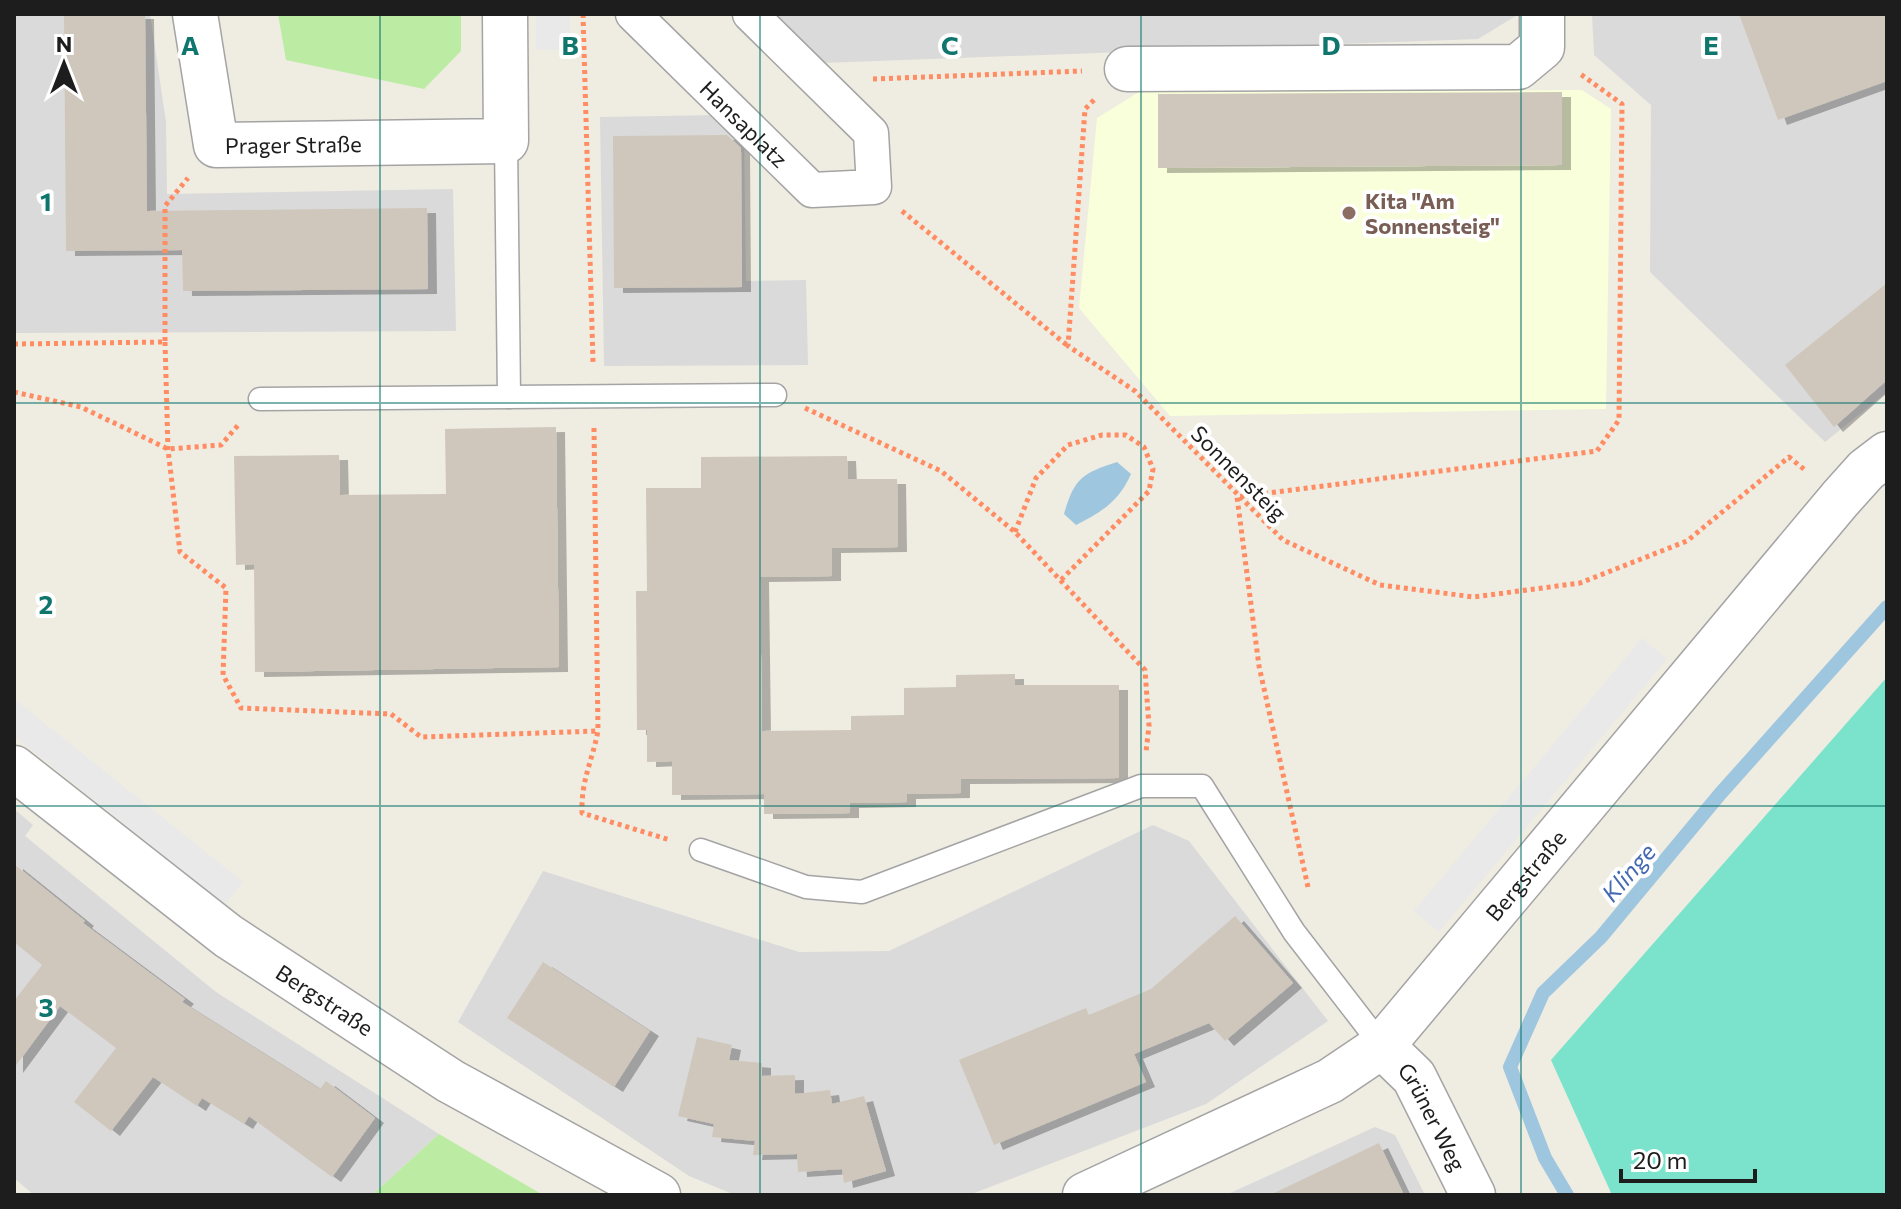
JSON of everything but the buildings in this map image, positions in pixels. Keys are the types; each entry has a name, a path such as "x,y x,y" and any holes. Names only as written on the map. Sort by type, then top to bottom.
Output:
{"street":[{"name":"Prager Straße","path":"195,14 216,145 506,141"},
{"path":"505,14 506,141"},
{"name":"Hansaplatz","path":"633,14 812,190 874,187"},
{"path":"750,14 871,133 874,187"},
{"path":"1127,69 1518,67 1542,30"},
{"name":"Bergstraße","path":"1085,1195 1330,1081 1382,1046 1840,499 1866,470 1887,454"},
{"name":"Bergstraße","path":"14,768 228,936 450,1081 658,1195"},
{"name":"Grüner Weg","path":"1382,1046 1414,1077 1473,1195"}],"lane":[{"path":"506,141 509,397"},
{"path":"260,399 775,395"},
{"path":"701,850 806,887 862,892 1141,786 1202,786 1294,932 1382,1046"}],"path":[{"path":"583,14 598,731 592,762 581,783 582,813 701,850"},
{"path":"1312,902 1259,666 1237,497 1597,451 1619,420 1622,104 1542,30"},
{"path":"1068,346 1085,109 1127,69"},
{"path":"818,81 1127,69"},
{"path":"216,145 165,206 168,449 180,552 226,588 223,675 241,708 391,714 421,737 598,731"},
{"path":"874,187 1068,346"},
{"path":"14,344 165,342"},
{"name":"Sonnensteig","path":"1068,346 1135,391 1283,540 1380,585 1474,597 1580,583 1687,541 1789,457 1840,499"},
{"path":"14,392 81,407 168,449 221,445 260,399"},
{"path":"775,395 941,471 1015,532 1145,670 1149,726"},
{"path":"1015,532 1036,478 1068,445 1102,435 1126,435 1144,447 1153,469 1149,491 1060,581"}],"shaded area":[{"path":"14,14 150,14 166,122 167,194 453,189 456,331 14,333"},
{"path":"536,14 570,14 570,50 536,50"},
{"path":"773,14 1519,14 1478,39 822,63"},
{"path":"1592,14 1887,14 1887,392 1825,442 1650,272 1651,105 1594,55"},
{"name":"Kita \"Am Sonnensteig\"","path":"1582,90 1611,109 1606,409 1170,416 1079,308 1097,118 1139,92"},
{"path":"721,115 744,135 746,281 806,280 808,365 604,366 600,117"},
{"path":"1117,462 1131,474 1121,492 1102,510 1076,525 1064,514 1076,485 1088,474"},
{"path":"1642,638 1667,659 1439,932 1414,911"},
{"path":"1887,677 1887,1195 1612,1195 1551,1060"},
{"path":"14,699 243,882 225,904 14,736"},
{"path":"14,809 33,825 25,836 216,992 439,1134 372,1195 34,1195 14,1178"},
{"path":"1153,825 1189,841 1328,1021 1206,1104 969,1195 735,1195 689,1176 458,1022 543,871 799,952 889,951"},
{"path":"1375,1127 1395,1135 1425,1195 1226,1195"}],"green space":[{"path":"278,14 461,14 461,51 424,89 286,60"},
{"path":"439,1134 543,1195 372,1195"}],"waterway":[{"name":"Klinge","path":"1567,1195 1545,1158 1510,1067 1543,993 1601,937 1720,794 1887,607"}],"place":[{"name":"Kita \"Am Sonnensteig\"","path":"1349,213"}]}
